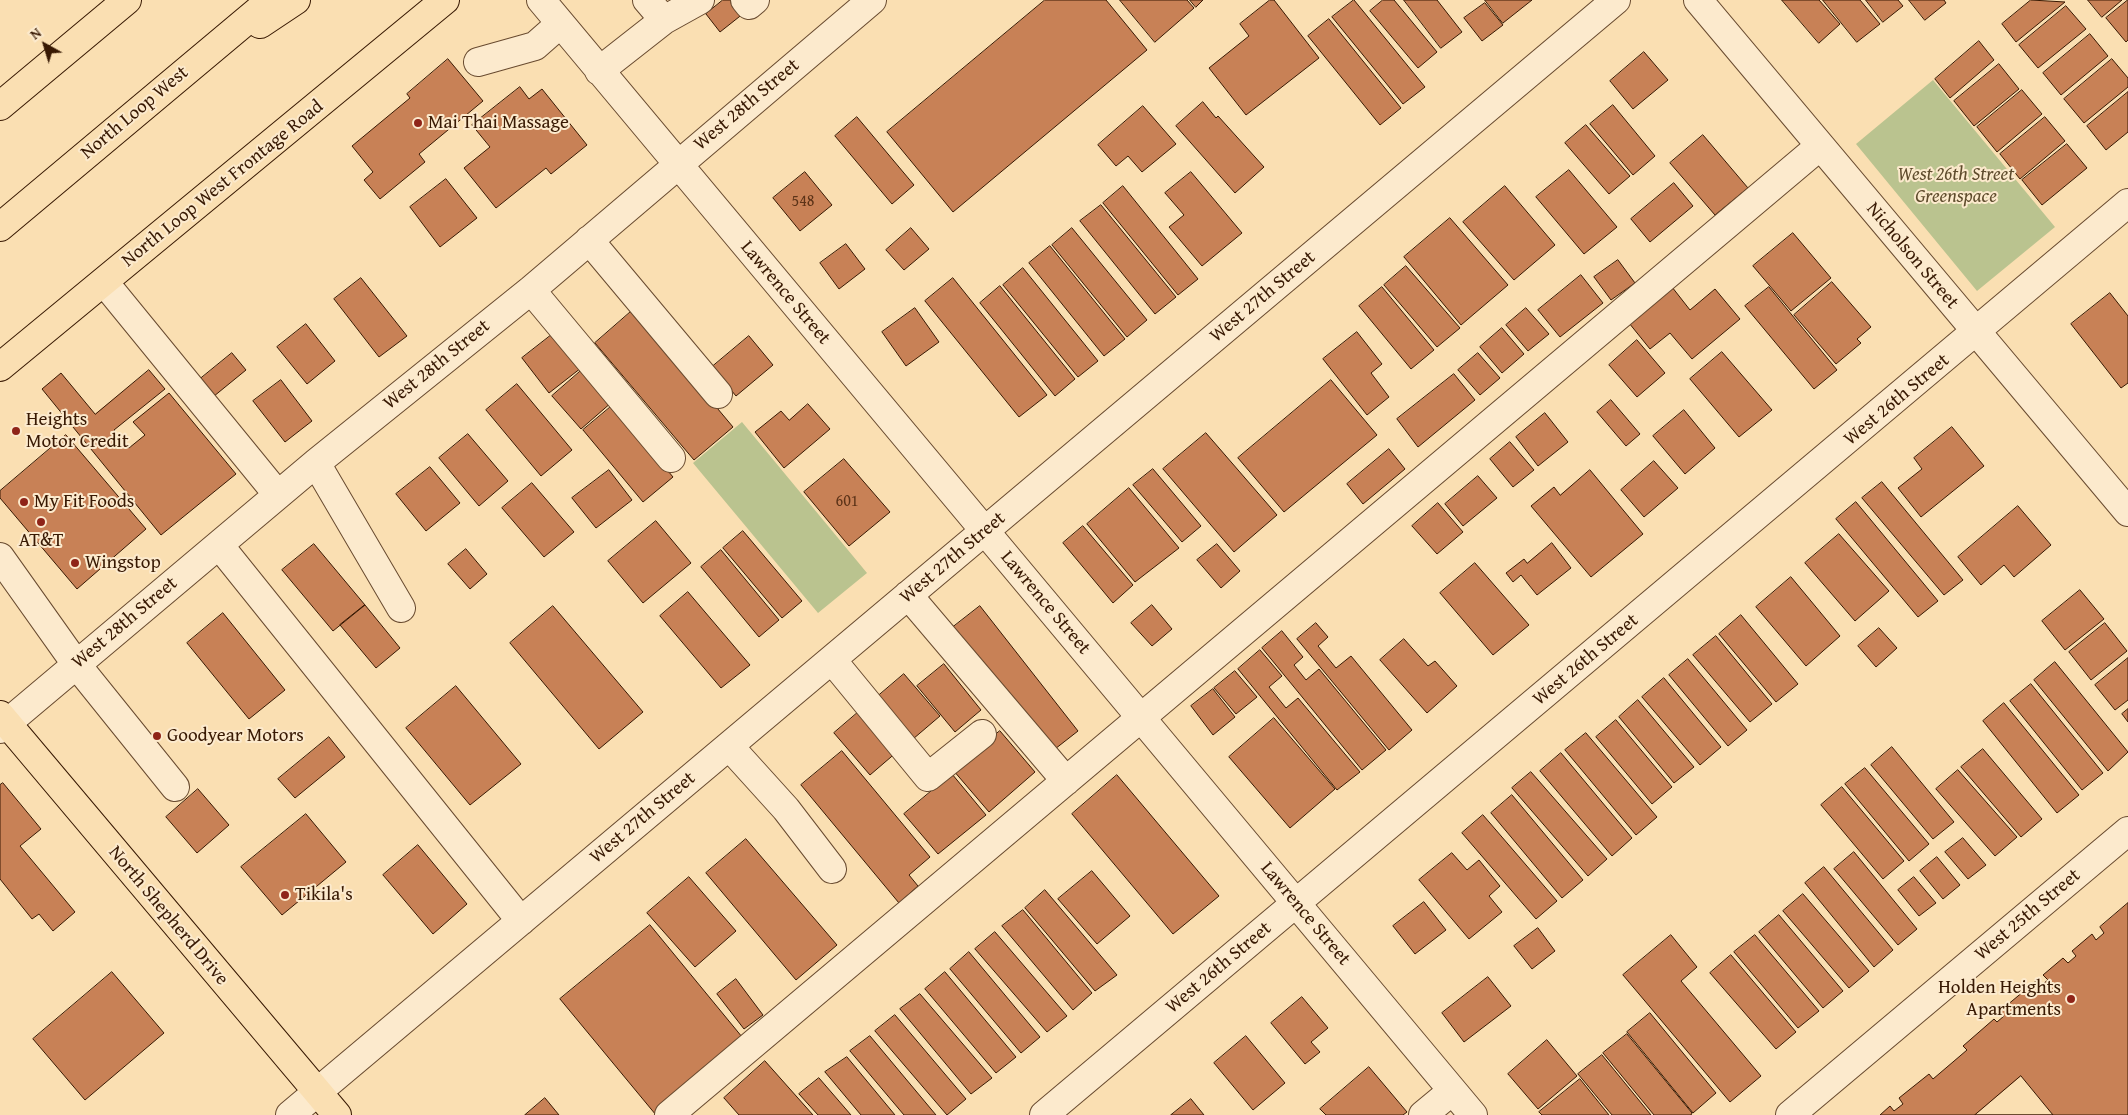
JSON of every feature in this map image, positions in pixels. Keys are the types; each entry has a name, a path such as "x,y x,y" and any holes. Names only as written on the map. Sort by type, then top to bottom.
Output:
{"main road":[{"path":"0,106 127,0"},
{"name":"North Loop West","path":"0,228 271,0"},
{"path":"158,94 296,0"},
{"name":"North Loop West Frontage Road","path":"0,367 445,0"},
{"name":"North Shepherd Drive","path":"2,722 337,1115"}],"street":[{"name":"Lawrence Street","path":"540,0 1473,1115"},
{"path":"600,71 655,10 700,0"},
{"path":"744,0 749,5 755,0"},
{"name":"West 28th Street","path":"2,722 76,664 316,463 530,290 872,0"},
{"name":"West 27th Street","path":"290,1115 1616,0"},
{"name":"Nicholson Street","path":"1698,0 1976,332 2127,507"},
{"path":"478,62 535,46 560,24"},
{"path":"669,1115 1820,146"},
{"name":"West 26th Street","path":"1044,1115 2128,204"},
{"path":"589,240 718,394"},
{"path":"104,282 278,495"},
{"path":"530,290 671,458"},
{"path":"316,463 401,608"},
{"path":"219,545 521,921"},
{"path":"0,557 76,664 175,787"},
{"path":"908,595 1066,781"},
{"path":"832,660 928,777 982,734"},
{"path":"730,746 786,809 832,869"},
{"name":"West 25th Street","path":"1790,1115 2128,831"},
{"path":"1423,1115 1452,1090"}],"green space":[{"name":"West 26th Street Greenspace","path":"1933,80 2055,227 1977,291 1856,144"},
{"path":"742,422 867,573 818,613 693,463"}],"building":[{"path":"723,0 734,0 744,13 720,32 706,14"},
{"path":"1045,0 1106,0 1147,50 953,212 887,132"},
{"path":"1120,0 1187,0 1194,8 1155,42"},
{"path":"1190,0 1203,0 1196,7"},
{"path":"1270,0 1274,0 1319,58 1246,115 1209,68 1249,36 1240,24"},
{"path":"1354,0 1425,87 1403,104 1332,17"},
{"path":"1383,0 1394,0 1437,52 1418,68 1370,11"},
{"path":"1404,0 1437,0 1462,32 1441,48"},
{"path":"1485,0 1532,0 1503,23"},
{"path":"1782,0 1819,0 1840,24 1819,43"},
{"path":"1823,0 1860,0 1880,24 1857,42"},
{"path":"1866,0 1898,0 1903,6 1883,22"},
{"path":"1909,0 1944,0 1946,3 1925,20"},
{"path":"2031,0 2065,2 2016,42 2002,24"},
{"path":"2088,0 2122,0 2102,17"},
{"path":"2128,0 2128,40 2126,42 2106,18"},
{"path":"1485,3 1503,25 1482,41 1464,18"},
{"path":"2066,6 2086,29 2038,68 2019,45"},
{"path":"1329,19 1401,108 1380,125 1308,36"},
{"path":"2090,34 2108,56 2061,95 2043,73"},
{"path":"1979,41 1994,60 1950,98 1935,79"},
{"path":"1644,52 1668,80 1633,109 1610,81"},
{"name":"Mai Thai Massage","path":"448,59 483,101 419,154 425,162 380,199 364,180 373,172 352,146 410,98 407,94"},
{"path":"2112,59 2128,78 2128,87 2084,123 2064,99"},
{"path":"1999,64 2019,89 1974,126 1954,101"},
{"path":"520,87 529,99 542,89 587,145 551,174 546,168 496,208 464,168 490,147 472,125"},
{"path":"2022,90 2042,114 1997,152 1977,127"},
{"path":"2128,92 2128,132 2106,150 2087,126"},
{"path":"1203,102 1264,167 1235,193 1176,126"},
{"path":"1613,105 1655,156 1633,175 1590,124"},
{"path":"1143,106 1176,144 1142,172 1128,156 1116,166 1098,145"},
{"path":"857,117 914,185 892,204 835,136"},
{"path":"2045,117 2065,141 2020,179 2000,154"},
{"path":"1586,125 1630,176 1609,194 1565,143"},
{"path":"1703,135 1748,188 1715,215 1670,163"},
{"path":"2067,144 2087,168 2042,205 2022,180"},
{"path":"1569,170 1617,227 1584,254 1536,197"},
{"path":"805,172 832,205 800,231 773,198"},
{"path":"1191,172 1242,233 1202,266 1169,227 1184,215 1165,193"},
{"path":"446,179 477,218 440,247 410,207"},
{"path":"1674,183 1693,206 1650,242 1631,219"},
{"path":"1123,186 1198,279 1178,295 1103,203"},
{"path":"1505,186 1555,245 1514,280 1463,222"},
{"path":"1101,205 1176,297 1155,314 1080,221"},
{"path":"1450,218 1508,285 1461,325 1404,257"},
{"path":"911,228 929,249 904,270 886,250"},
{"path":"1072,228 1147,320 1127,337 1052,245"},
{"path":"1793,233 1831,278 1791,311 1753,266"},
{"path":"846,244 865,269 839,289 820,263"},
{"path":"1050,246 1125,339 1104,356 1029,263"},
{"path":"1618,260 1635,283 1611,300 1594,277"},
{"path":"1406,266 1460,328 1437,347 1384,285"},
{"path":"1023,268 1098,361 1078,377 1003,285"},
{"path":"1581,275 1603,303 1560,337 1538,310"},
{"path":"361,278 407,336 379,357 334,299"},
{"path":"953,278 1047,395 1019,417 925,301"},
{"path":"1832,282 1871,327 1857,339 1861,343 1836,364 1794,315"},
{"path":"1000,286 1075,379 1055,396 980,303"},
{"path":"1382,287 1434,350 1411,369 1359,306"},
{"path":"1672,287 1690,310 1715,289 1740,319 1692,359 1670,333 1650,349 1629,323"},
{"path":"1769,287 1837,370 1814,389 1745,306"},
{"path":"2110,293 2128,316 2128,383 2121,388 2071,324"},
{"path":"915,308 939,342 906,366 882,332"},
{"path":"1526,308 1549,334 1528,351 1506,325"},
{"path":"634,309 733,427 694,460 595,343"},
{"path":"306,324 335,361 307,384 277,347"},
{"path":"1502,328 1524,354 1502,373 1480,347"},
{"path":"1357,332 1382,364 1371,373 1389,397 1367,415 1323,359"},
{"path":"554,333 581,368 549,393 522,358"},
{"path":"749,336 773,365 736,396 712,367"},
{"path":"1637,340 1665,373 1637,397 1609,365"},
{"path":"1722,352 1772,410 1739,437 1690,379"},
{"path":"232,353 246,370 208,401 194,384"},
{"path":"1478,353 1500,378 1480,395 1458,370"},
{"path":"583,369 612,402 581,429 552,396"},
{"path":"149,370 165,389 114,430 129,448 145,435 133,422 169,393 236,474 161,535 42,389 61,373 95,414"},
{"path":"1454,374 1475,400 1418,447 1397,419"},
{"path":"281,380 312,421 285,442 253,401"},
{"path":"1331,380 1377,435 1284,512 1238,458"},
{"path":"517,384 572,450 541,476 486,410"},
{"path":"1611,400 1640,434 1626,446 1597,412"},
{"path":"808,404 830,429 784,468 755,432 781,411 789,420"},
{"path":"613,405 673,477 643,502 583,430"},
{"path":"1684,410 1715,448 1685,474 1653,436"},
{"path":"1545,413 1568,442 1538,466 1516,437"},
{"path":"1952,427 1984,466 1921,517 1898,488 1922,469 1914,458"},
{"path":"1206,433 1277,515 1234,552 1163,469"},
{"path":"468,434 508,481 479,506 439,458"},
{"path":"66,435 146,529 77,589 0,498 0,491"},
{"path":"1510,442 1534,470 1513,487 1490,459"},
{"path":"1389,449 1405,469 1363,504 1347,484"},
{"path":"844,459 890,512 849,546 804,492"},
{"path":"1654,461 1678,488 1644,517 1621,490"},
{"path":"430,467 460,503 426,531 396,494"},
{"path":"1153,469 1201,526 1182,542 1133,485"},
{"path":"609,470 632,500 596,528 572,498"},
{"path":"1590,470 1643,534 1591,577 1531,506 1554,487 1560,495"},
{"path":"1478,476 1497,498 1463,526 1445,504"},
{"path":"1882,482 1963,580 1944,595 1862,498"},
{"path":"532,483 574,532 544,557 502,508"},
{"path":"1129,488 1179,548 1135,582 1087,524"},
{"path":"1856,502 1938,601 1918,617 1836,519"},
{"path":"1438,503 1463,532 1437,554 1412,526"},
{"path":"2018,506 2051,545 2014,577 2004,565 1981,585 1958,557"},
{"path":"656,521 691,563 643,603 608,561"},
{"path":"1083,526 1133,585 1113,603 1063,543"},
{"path":"743,531 802,601 782,618 723,548"},
{"path":"1839,534 1889,591 1855,621 1805,563"},
{"path":"1552,543 1571,568 1537,595 1521,575 1513,582 1506,573 1524,559 1527,563"},
{"path":"314,544 365,605 333,631 282,570"},
{"path":"1217,544 1240,571 1221,588 1197,560"},
{"path":"466,549 487,574 470,589 448,564"},
{"path":"721,550 779,620 759,637 701,567"},
{"path":"1475,563 1529,625 1493,655 1440,593"},
{"path":"1791,577 1840,636 1806,666 1756,607"},
{"path":"2080,590 2104,619 2065,650 2042,621"},
{"path":"688,592 750,665 721,688 660,616"},
{"path":"365,605 400,648 376,668 340,625"},
{"path":"1152,605 1172,629 1152,646 1131,623"},
{"path":"553,606 643,712 599,749 510,643"},
{"path":"980,606 1078,731 1046,756 948,631"},
{"path":"223,613 285,690 249,719 187,643"},
{"path":"1741,615 1798,684 1776,702 1719,634"},
{"path":"1316,623 1328,637 1318,646 1336,668 1351,656 1412,730 1389,750 1297,639"},
{"path":"2105,623 2127,651 2091,680 2069,652"},
{"path":"1879,628 1897,648 1876,667 1858,646"},
{"path":"1282,631 1303,657 1294,665 1306,680 1319,669 1386,750 1362,770 1262,648"},
{"path":"1716,636 1772,704 1750,722 1693,655"},
{"path":"1404,639 1428,666 1435,661 1457,686 1427,713 1380,660"},
{"path":"1260,650 1282,676 1269,687 1286,708 1298,698 1360,772 1337,790 1238,669"},
{"path":"2128,658 2128,700 2115,710 2095,685"},
{"path":"1688,659 1747,730 1728,746 1669,675"},
{"path":"2055,662 2128,752 2108,771 2034,680"},
{"path":"944,664 981,710 955,732 917,686"},
{"path":"1235,671 1257,697 1236,714 1214,688"},
{"path":"904,674 940,716 913,739 877,697"},
{"path":"1664,678 1721,747 1700,765 1642,697"},
{"path":"2031,684 2103,773 2082,790 2010,701"},
{"path":"456,686 521,764 470,805 406,728"},
{"path":"1213,689 1235,717 1213,735 1191,706"},
{"path":"1638,700 1694,767 1674,783 1619,717"},
{"path":"2004,703 2079,795 2057,813 1983,721"},
{"path":"862,709 898,751 870,775 834,733"},
{"path":"2128,709 2128,722 2122,714"},
{"path":"1274,718 1335,789 1290,828 1229,757"},
{"path":"1616,720 1672,787 1652,804 1596,737"},
{"path":"1000,731 1035,772 989,812 953,770"},
{"path":"1586,733 1657,817 1636,835 1565,750"},
{"path":"329,737 345,757 295,798 278,779"},
{"path":"1892,747 1954,822 1933,839 1871,765"},
{"path":"1983,749 2042,819 2021,837 1961,767"},
{"path":"842,751 930,857 909,875 918,886 899,903 801,785"},
{"path":"1561,753 1632,838 1612,856 1540,771"},
{"path":"1865,768 1929,844 1909,861 1845,784"},
{"path":"1958,770 2017,837 1995,856 1936,789"},
{"path":"1531,772 1607,859 1588,876 1512,788"},
{"path":"952,774 986,815 938,854 904,814"},
{"path":"1117,775 1219,896 1173,934 1072,814"},
{"path":"3,783 41,829 20,846 75,912 53,931 39,914 32,919 0,879 0,785"},
{"path":"1842,787 1904,861 1883,879 1821,805"},
{"path":"198,789 229,825 197,853 166,817"},
{"path":"1512,795 1583,880 1562,898 1491,813"},
{"path":"306,814 346,862 282,915 241,867"},
{"path":"1483,815 1557,901 1536,919 1462,833"},
{"path":"1963,838 1986,865 1968,879 1945,852"},
{"path":"746,839 837,945 796,980 706,873"},
{"path":"418,845 467,904 433,934 383,875"},
{"path":"1854,852 1917,929 1898,945 1834,869"},
{"path":"1452,853 1467,870 1479,860 1500,886 1489,896 1502,912 1469,939 1419,880"},
{"path":"1937,857 1960,885 1943,899 1920,871"},
{"path":"1824,867 1893,950 1874,967 1805,883"},
{"path":"1092,871 1130,916 1097,944 1058,899"},
{"path":"689,877 736,931 695,967 647,913"},
{"path":"1914,877 1936,903 1919,916 1898,890"},
{"path":"1045,890 1117,975 1095,991 1025,908"},
{"path":"1803,894 1869,971 1849,988 1783,911"},
{"path":"1424,902 1446,930 1415,954 1393,926"},
{"name":"Holden Heights Apartments","path":"2128,903 2128,1115 1880,1115 1890,1106 1894,1111 1903,1104 1899,1098 1929,1074 1933,1079 1967,1050 1963,1046 1994,1019 1997,1022 2004,1016 2000,1011 2036,981 2040,986 2048,980 2043,975 2063,958 2068,963 2076,956 2072,951 2092,934 2096,940 2104,933 2100,927"},
{"path":"1023,910 1092,993 1073,1010 1002,926"},
{"path":"1779,915 1843,991 1823,1008 1759,932"},
{"path":"650,925 747,1043 659,1115 656,1115 560,999"},
{"path":"1538,928 1555,951 1532,969 1514,946"},
{"path":"995,932 1067,1016 1047,1032 975,949"},
{"path":"1671,935 1697,967 1681,981 1761,1076 1730,1102 1623,975"},
{"path":"1755,935 1819,1011 1798,1028 1734,952"},
{"path":"969,952 1040,1037 1021,1053 950,969"},
{"path":"1731,955 1796,1032 1776,1049 1710,973"},
{"path":"112,972 164,1033 85,1100 33,1039"},
{"path":"945,972 1016,1057 996,1073 925,989"},
{"path":"1488,977 1511,1006 1464,1042 1442,1013"},
{"path":"736,979 763,1015 744,1029 717,994"},
{"path":"920,994 992,1078 971,1094 900,1009"},
{"path":"1302,997 1328,1028 1311,1042 1320,1052 1305,1064 1271,1023"},
{"path":"1650,1013 1716,1093 1693,1113 1627,1032"},
{"path":"895,1015 966,1099 947,1115 875,1031"},
{"path":"1627,1034 1692,1113 1691,1115 1654,1115 1603,1053"},
{"path":"870,1036 936,1115 904,1115 850,1051"},
{"path":"1246,1036 1285,1083 1253,1110 1214,1063"},
{"path":"1547,1040 1577,1076 1538,1109 1508,1074"},
{"path":"1602,1055 1651,1115 1612,1115 1578,1074"},
{"path":"847,1057 895,1115 861,1115 825,1072"},
{"path":"765,1061 813,1115 739,1115 724,1098"},
{"path":"1369,1067 1407,1112 1403,1115 1326,1115 1320,1109"},
{"path":"2021,1076 2053,1115 1975,1115"},
{"path":"819,1078 851,1115 818,1115 799,1094"},
{"path":"1580,1079 1609,1115 1542,1115 1539,1112"},
{"path":"545,1098 559,1115 525,1115"},
{"path":"1191,1099 1204,1115 1171,1115"}],"place":[{"name":"Mai Thai Massage","path":"418,123"},
{"name":"Heights Motor Credit","path":"16,431"},
{"name":"My Fit Foods","path":"24,502"},
{"name":"AT&T","path":"41,522"},
{"name":"Wingstop","path":"75,563"},
{"name":"Goodyear Motors","path":"157,736"},
{"name":"Tikila's","path":"285,895"},
{"name":"Holden Heights Apartments","path":"2071,999"}]}
